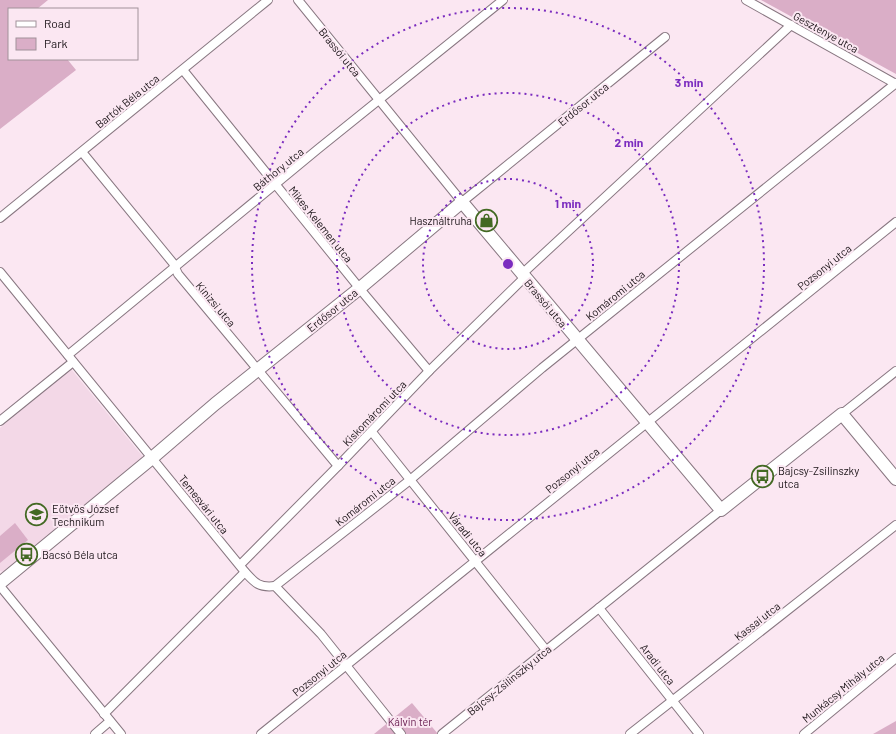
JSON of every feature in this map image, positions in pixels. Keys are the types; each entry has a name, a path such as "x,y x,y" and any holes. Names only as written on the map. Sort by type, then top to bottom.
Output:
{"street":[{"name":"Bartók Béla utca","path":"0,218 268,0"},
{"name":"Brassói utca","path":"298,0 523,276 721,510"},
{"name":"Báthory utca","path":"0,421 175,267 503,0"},
{"name":"Gesztenye utca","path":"746,0 896,83"},
{"name":"Kiskomáromi utca","path":"240,565 372,432 429,371 523,276 791,25"},
{"name":"Erdősor utca","path":"0,584 215,404 360,288 462,202 665,37"},
{"name":"Mikes Kelemen utca","path":"183,70 429,371"},
{"name":"Komáromi utca","path":"275,586 410,480 577,340 896,83"},
{"name":"Kinizsi utca","path":"82,152 173,262 178,274 338,466"},
{"name":"Pozsonyi utca","path":"261,734 896,222"},
{"name":"Temesvári utca","path":"0,272 245,572 254,582 265,587 275,586"},
{"name":"Bajcsy-Zsilinszky utca","path":"442,734 721,510 896,372"},
{"path":"842,414 896,479"},
{"name":"Váradi utca","path":"372,432 546,650"},
{"name":"Kassai utca","path":"630,734 896,525"},
{"path":"104,714 245,572"},
{"path":"0,584 121,734"},
{"path":"275,586 320,634 401,734"},
{"name":"Aradi utca","path":"599,608 699,734"},
{"name":"Munkácsy Mihály utca","path":"804,734 896,658"},
{"path":"95,734 110,721"}],"shaded area":[{"name":"Eötvös József Technikum","path":"71,369 143,457 4,572 0,571 0,428"}],"green space":[{"path":"0,0 48,0 38,8 8,8 8,60 68,60 76,70 0,129"},
{"path":"761,0 896,0 896,74"},
{"path":"15,523 28,540 0,563 0,536"},
{"name":"Kálvin tér","path":"412,703 438,734 374,734"},
{"path":"896,721 896,734 873,734"}],"place":[{"name":"Használtruha","path":"487,220"},
{"name":"Bajcsy-Zsilinszky utca","path":"762,476"},
{"name":"Eötvös József Technikum","path":"37,514"},
{"name":"Bacsó Béla utca","path":"26,554"}]}
